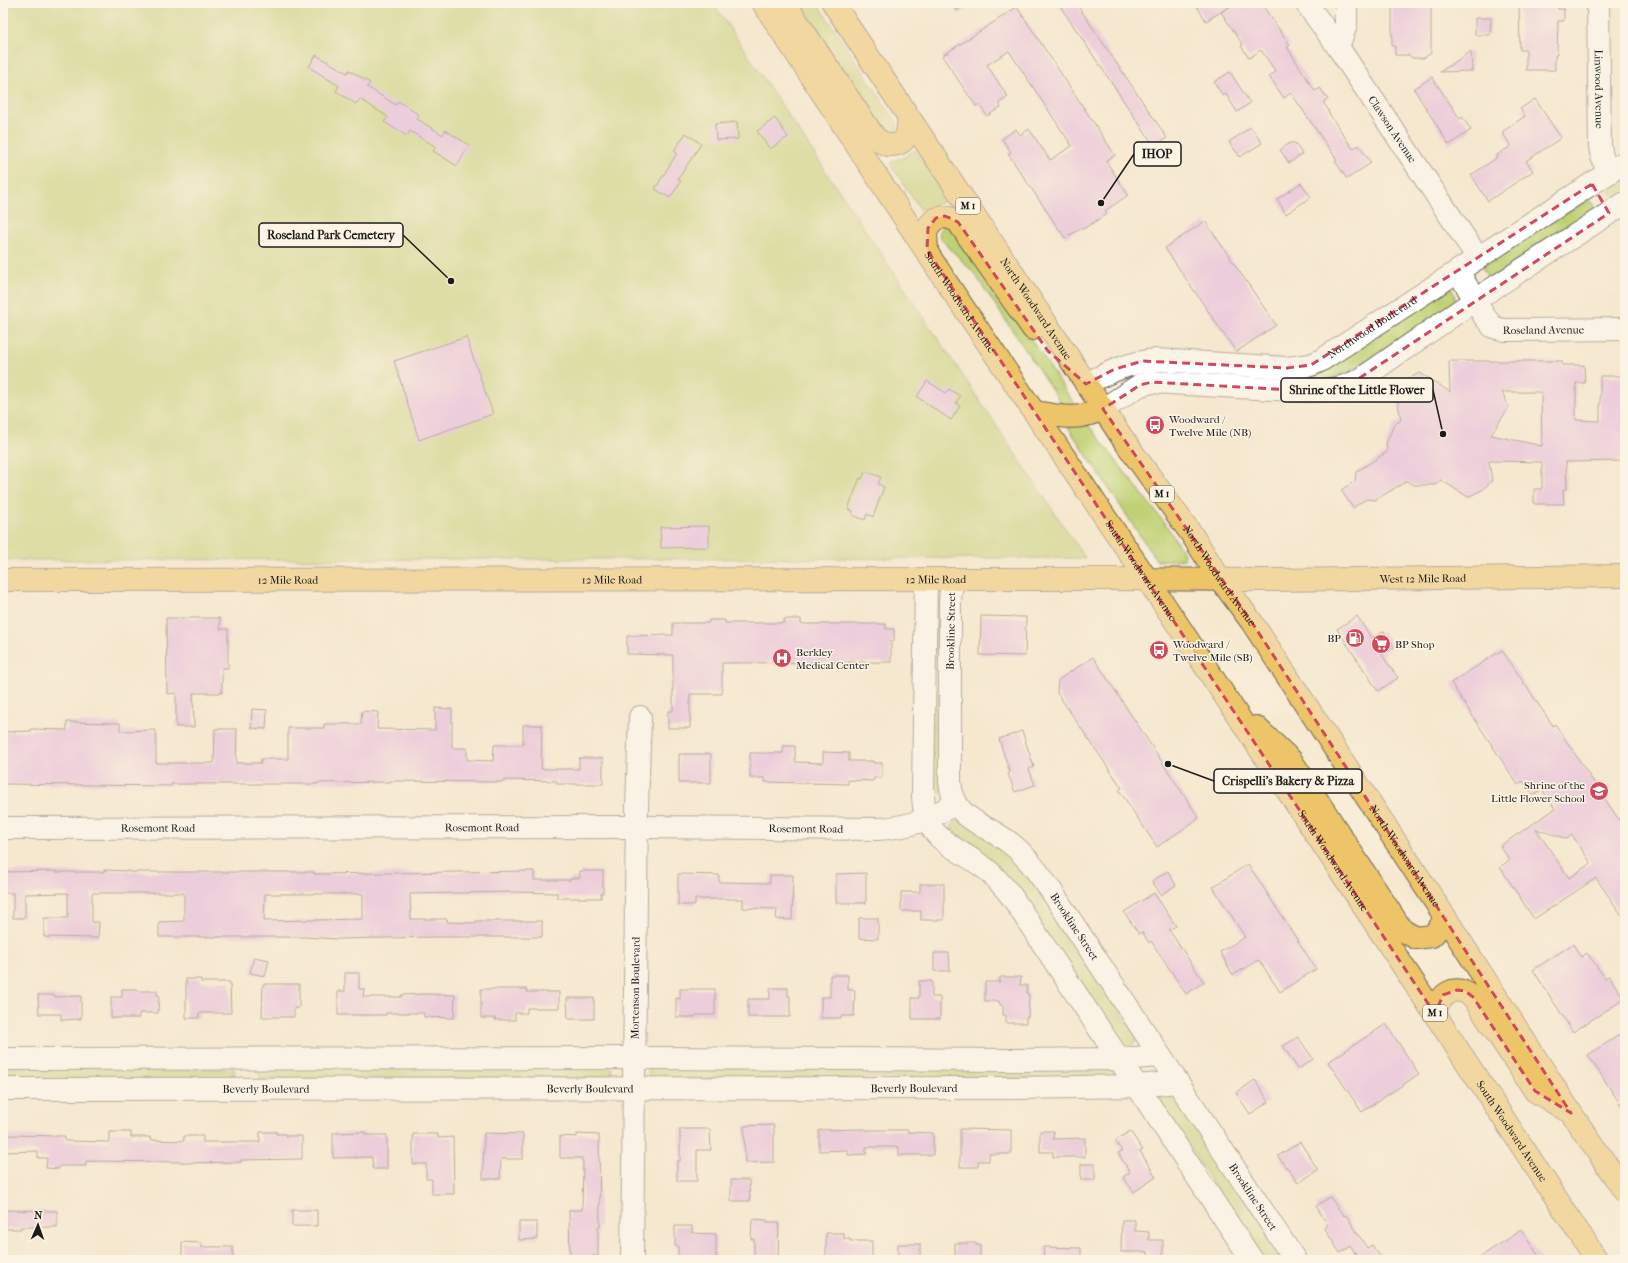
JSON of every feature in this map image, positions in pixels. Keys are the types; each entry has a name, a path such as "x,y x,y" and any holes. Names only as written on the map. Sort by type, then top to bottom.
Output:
{"main road":[{"name":"South Woodward Avenue","path":"763,3 926,250 1224,695 1597,1260"},
{"path":"785,3 871,132 879,141 890,145 900,143 906,136 909,118"},
{"name":"North Woodward Avenue","path":"833,3 1123,439 1192,535 1220,579 1251,621 1445,916 1571,1113 1625,1192"},
{"path":"926,250 928,228 936,218 945,216 958,222 1048,351 1086,384"},
{"path":"1035,412 1073,417 1088,416 1103,409"},
{"name":"West 12 Mile Road","path":"1220,579 1270,580 1625,576"},
{"name":"12 Mile Road","path":"3,580 1220,579"},
{"path":"1224,695 1291,760 1402,930 1416,938 1432,936 1440,927 1445,916"},
{"path":"1435,1014 1443,995 1457,990 1465,991 1473,997 1535,1091 1571,1113"}],"street":[{"name":"Clawson Avenue","path":"1306,3 1338,47 1478,258"},
{"path":"1338,47 1346,25 1346,3"},
{"name":"Linwood Avenue","path":"1598,3 1600,146 1602,157 1609,173 1617,208"},
{"name":"Northwood Boulevard","path":"1086,384 1115,369 1143,361 1157,360 1287,368 1311,365 1320,361 1408,302 1609,173"},
{"path":"1103,409 1140,385 1152,382 1308,391 1341,388 1361,379 1475,300 1617,208"},
{"name":"Roseland Avenue","path":"1458,271 1484,316 1493,327 1504,330 1625,329"},
{"path":"926,579 923,800 926,820 934,833 953,848 988,870 1012,897 1121,1059 1252,1260"},
{"name":"Brookline Street","path":"952,579 950,603 950,782 951,792 956,804 959,809 970,819 1010,843 1027,859 1065,910 1295,1260"},
{"name":"Mortenson Boulevard","path":"632,1260 637,826 640,716"},
{"name":"Rosemont Road","path":"3,828 637,826 878,829 902,827 926,820 956,804"},
{"path":"3,1059 1121,1059 1160,1056"},
{"path":"244,1059 244,1089"},
{"name":"Beverly Boulevard","path":"3,1089 1015,1088 1138,1086 1177,1082"}],"highlighted area":[{"path":"1592,184 1609,213 1349,385 1330,390 1308,391 1152,382 1140,385 1103,409 1251,621 1571,1113 1535,1091 1473,997 1465,991 1457,990 1443,995 1435,1014 927,250 928,228 936,218 945,216 958,222 1048,351 1086,384 1115,369 1143,361 1287,368 1311,365"}],"green space":[{"path":"3,3 713,3 1085,558 3,560"},
{"path":"793,3 817,3 897,123 897,130 893,134 886,136"},
{"path":"913,151 916,151 947,199 926,210 921,210 890,164 892,161 903,158"},
{"path":"1625,171 1625,194 1614,196 1610,194 1608,191 1608,186"},
{"path":"1587,200 1591,201 1595,207 1595,211 1493,277 1488,276 1485,273 1482,264"},
{"path":"943,225 956,227 1077,408 1063,406 974,273 940,238 939,231"},
{"path":"1450,287 1455,295 1455,302 1352,370 1337,377 1312,380 1287,380"},
{"path":"1144,370 1253,376 1137,374 1118,386 1114,380"},
{"path":"1086,422 1166,525 1184,554 1184,559 1157,561 1068,427"},
{"path":"939,624 941,659 936,658 935,626"},
{"path":"939,693 942,791 938,792 934,791 931,786 934,695"},
{"path":"961,820 1028,868 1137,1038 1132,1046 1124,1047 950,832 953,824"},
{"path":"607,1065 612,1069 611,1078 260,1079 259,1072 261,1067"},
{"path":"651,1066 1111,1068 1115,1072 1114,1078 650,1079 648,1072"},
{"path":"3,1067 234,1069 235,1075 232,1079 3,1082"},
{"path":"1174,1092 1286,1260 1262,1260 1159,1101 1164,1093"}],"water":[{"path":"952,3 973,3 958,13"}],"building":[{"path":"1058,3 1076,3 1167,138 1154,146"},
{"path":"1195,3 1235,3 1206,21"},
{"path":"1236,3 1261,3 1290,45 1287,47 1315,91 1320,88 1328,99 1323,102 1329,111 1328,112 1353,149 1359,145 1371,163 1347,179 1335,161 1337,160 1291,93 1284,98 1269,76 1276,72 1261,50 1249,58 1241,46 1243,45 1221,12"},
{"path":"1392,3 1431,3 1431,53 1424,58 1412,58 1409,55 1395,55 1395,46 1392,46"},
{"path":"1519,3 1558,3 1558,9 1564,9 1564,21 1558,21 1555,70 1526,70 1526,50 1520,50"},
{"path":"1017,7 1115,155 1106,161 1128,195 1105,211 1107,214 1065,238 1008,154 1011,152 1002,139 1016,129 1020,135 1029,129 1050,160 1072,146 1009,51 987,65 1008,97 999,103 1001,107 987,116 979,104 976,106 942,56"},
{"path":"1475,18 1491,18 1490,35 1475,35"},
{"path":"1471,51 1472,71 1440,72"},
{"path":"316,55 347,73 349,70 370,83 367,87 396,105 398,101 419,115 417,119 443,135 445,130 469,145 457,166 433,151 436,147 410,131 407,136 384,122 388,117 360,99 356,104 336,91 339,86 309,67"},
{"path":"1230,72 1250,103 1237,112 1226,94 1223,96 1214,82"},
{"path":"1432,77 1460,119 1462,117 1471,130 1449,145 1414,89"},
{"path":"1535,99 1561,138 1526,161 1533,171 1488,201 1471,175 1498,157 1497,155 1511,146 1502,132 1525,116 1520,109"},
{"path":"775,118 788,137 770,149 757,131"},
{"path":"737,122 738,139 716,140 715,124"},
{"path":"1251,127 1262,143 1240,157 1229,142"},
{"path":"686,133 701,144 678,179 681,181 670,198 655,189 677,153 674,151"},
{"path":"1290,143 1295,143 1302,154 1289,163 1280,150"},
{"path":"1301,183 1311,197 1286,214 1277,199"},
{"path":"1205,221 1276,325 1236,352 1165,248"},
{"path":"466,337 493,414 419,440 394,361"},
{"path":"1449,361 1562,361 1562,365 1584,365 1585,383 1576,383 1576,420 1600,421 1600,376 1625,376 1625,461 1566,462 1567,489 1563,489 1564,504 1534,504 1534,489 1542,489 1542,462 1489,461 1492,481 1482,490 1468,497 1441,480 1435,485 1414,485 1407,481 1375,500 1366,499 1353,508 1341,490 1355,481 1356,472 1387,452 1386,443 1394,425 1401,420 1395,388 1404,381 1420,373 1450,392","holes":["1502,392 1541,392 1542,446 1491,435 1509,407"]},
{"path":"927,381 946,393 949,389 960,396 956,403 960,406 951,420 917,397"},
{"path":"865,471 881,477 878,484 884,487 873,517 867,514 865,520 852,515 853,511 848,509 860,478 862,479"},
{"path":"709,526 709,547 661,548 660,527"},
{"path":"981,616 1026,617 1025,656 980,655"},
{"path":"1357,616 1372,639 1384,631 1394,647 1382,655 1398,678 1378,691 1337,629"},
{"path":"166,618 220,618 220,629 228,629 228,668 222,668 222,693 193,693 194,727 176,727 176,693 167,694"},
{"name":"Berkley Medical Center","path":"784,619 801,619 801,624 886,624 886,629 894,629 894,641 891,641 891,662 722,663 722,694 690,694 690,728 668,728 668,711 673,711 673,655 627,654 627,636 673,635 673,623 709,623 709,620 725,620 725,623 784,623"},
{"path":"1502,650 1553,726 1555,724 1625,829 1625,920 1596,878 1534,919 1500,867 1510,860 1500,846 1555,809 1542,789 1533,795 1523,781 1518,785 1451,683","holes":["1536,829 1567,839 1572,835 1591,863 1569,878"]},
{"path":"1093,657 1199,818 1157,847 1119,790 1122,788 1057,693 1058,680"},
{"path":"435,708 452,709 452,748 467,748 467,760 493,761 494,745 523,745 523,725 542,725 541,769 579,769 579,758 603,758 603,784 557,784 557,781 504,780 504,782 390,781 317,784 171,784 171,786 3,784 3,732 31,731 31,729 67,730 67,722 120,723 120,731 156,730 156,763 214,763 215,729 237,729 236,763 261,763 261,759 288,759 288,728 324,728 324,724 361,724 362,711 378,712 377,729 435,730"},
{"path":"252,709 267,710 266,729 251,728"},
{"path":"1022,731 1034,767 1029,769 1035,785 1015,792 1008,774 1010,773 999,739"},
{"path":"783,746 795,746 795,762 823,763 823,752 849,753 849,761 873,761 873,763 882,763 882,778 874,778 873,781 848,780 848,784 765,782 765,778 750,778 750,753 783,753"},
{"path":"679,754 711,754 711,783 679,783"},
{"path":"1248,864 1316,969 1280,992 1259,960 1233,975 1220,952 1245,937 1213,887"},
{"path":"104,870 129,872 314,872 314,874 534,871 534,880 570,880 571,878 580,878 580,871 603,871 603,893 601,893 601,898 557,898 557,893 512,892 410,894 411,919 447,919 447,922 476,923 476,921 542,921 542,937 338,939 304,937 159,937 159,922 184,921 184,893 92,893 92,922 99,922 98,938 44,937 44,918 68,918 68,893 25,894 25,918 13,918 13,893 3,893 3,872 104,872","holes":["265,894 363,894 363,919 264,921"]},
{"path":"1168,871 1176,885 1161,895 1152,881"},
{"path":"866,873 866,903 836,903 836,874"},
{"path":"678,874 719,875 719,882 770,883 770,875 793,875 792,920 776,919 777,909 743,908 743,899 695,899 695,905 678,905"},
{"path":"920,884 944,884 944,920 921,920 921,911 901,911 901,892 920,892"},
{"path":"1154,893 1176,926 1169,930 1204,982 1186,994 1151,941 1149,943 1142,932 1139,934 1124,912"},
{"path":"859,918 878,918 878,939 859,938"},
{"path":"1573,944 1581,957 1587,953 1605,978 1609,976 1624,999 1573,1032 1533,970"},
{"path":"934,953 949,953 950,971 934,971"},
{"path":"254,957 269,960 265,976 250,973"},
{"path":"345,973 359,973 359,989 364,989 363,997 401,997 401,995 425,994 455,995 454,1018 424,1017 424,1013 338,1015 338,991 345,991"},
{"path":"830,975 848,975 848,990 855,990 854,1016 841,1016 841,1018 821,1018 821,997 830,997"},
{"path":"1000,977 1021,977 1020,985 1027,985 1027,994 1029,994 1028,1017 1026,1017 1026,1023 1006,1023 1006,1015 1003,1015 1003,1005 1000,1005 999,1001 985,1001 985,982 1000,982"},
{"path":"186,979 201,979 201,982 230,982 231,1013 199,1013 199,1018 186,1018"},
{"path":"919,981 932,981 932,997 940,997 940,1019 912,1019 912,998 919,998"},
{"path":"263,984 299,984 299,1008 294,1008 294,1017 262,1017"},
{"path":"770,988 788,988 788,996 790,996 790,1017 748,1017 748,999 770,999"},
{"path":"122,989 157,991 157,995 159,995 158,1013 139,1013 139,1018 111,1018 111,997 122,997"},
{"path":"481,989 527,989 527,992 559,992 559,1008 527,1008 527,1013 515,1013 515,1020 481,1018"},
{"path":"680,989 715,989 715,1015 676,1017 676,998 680,999"},
{"path":"38,995 55,995 55,997 81,996 81,1019 61,1020 61,1014 39,1014"},
{"path":"567,998 594,998 594,1019 568,1019"},
{"path":"1386,1024 1419,1074 1362,1112 1328,1062"},
{"path":"1625,1031 1625,1111 1588,1055"},
{"path":"1298,1037 1313,1059 1298,1069 1283,1046"},
{"path":"1255,1080 1269,1102 1250,1114 1236,1093"},
{"path":"774,1125 774,1162 745,1163 744,1126"},
{"path":"680,1129 710,1129 711,1150 697,1150 697,1181 677,1181 677,1161 680,1161"},
{"path":"960,1129 1011,1130 1011,1154 989,1154 989,1161 978,1161 978,1167 960,1167"},
{"path":"819,1130 908,1130 908,1132 933,1133 933,1155 899,1155 899,1147 866,1147 866,1154 848,1155 848,1150 819,1151"},
{"path":"1040,1131 1054,1131 1053,1139 1085,1138 1085,1157 1053,1157 1053,1152 1040,1152"},
{"path":"1130,1131 1143,1150 1140,1151 1156,1177 1134,1192 1123,1177 1130,1172 1118,1153 1122,1151 1115,1141"},
{"path":"109,1132 131,1132 131,1137 150,1137 150,1140 184,1141 184,1136 203,1136 203,1142 260,1142 260,1132 277,1132 276,1134 285,1134 286,1136 302,1136 302,1159 184,1163 86,1161 86,1166 59,1166 59,1169 46,1168 47,1158 38,1158 38,1151 3,1152 3,1135 65,1136 65,1141 109,1142"},
{"path":"365,1132 365,1135 387,1135 387,1169 373,1169 372,1157 333,1158 333,1133"},
{"path":"484,1133 523,1134 523,1159 501,1159 500,1179 483,1179"},
{"path":"413,1134 438,1134 438,1138 453,1137 454,1194 432,1194 432,1179 426,1179 426,1164 413,1164"},
{"path":"577,1134 599,1135 600,1227 598,1227 598,1256 592,1256 592,1260 570,1260 569,1210 582,1210 583,1161 582,1158 560,1158 560,1136 577,1137"},
{"path":"1300,1142 1318,1170 1298,1183 1278,1156"},
{"path":"1081,1164 1095,1164 1095,1180 1081,1180"},
{"path":"731,1180 749,1180 750,1201 731,1201"},
{"path":"1330,1197 1343,1215 1346,1215 1367,1248 1372,1245 1383,1260 1349,1260 1356,1255 1351,1246 1340,1253 1324,1228 1328,1225 1316,1206"},
{"path":"3,1210 57,1211 57,1227 21,1227 21,1229 3,1229"},
{"path":"292,1210 317,1210 317,1226 292,1226"},
{"path":"752,1219 767,1220 767,1222 779,1222 778,1260 754,1260 754,1239 751,1239"},
{"path":"1122,1220 1135,1220 1135,1231 1149,1232 1149,1240 1163,1240 1163,1260 1148,1260 1148,1252 1121,1252"},
{"path":"519,1222 537,1222 537,1239 519,1240"},
{"path":"675,1226 692,1226 692,1233 716,1234 716,1260 678,1260 678,1246 675,1246"},
{"path":"1522,1230 1541,1260 1475,1260"},
{"path":"826,1233 844,1233 844,1239 850,1239 850,1241 872,1241 872,1260 826,1260"},
{"path":"182,1242 201,1243 201,1247 233,1247 233,1260 182,1260"},
{"path":"955,1243 976,1243 976,1245 980,1245 980,1260 955,1260"},
{"path":"898,1244 920,1244 920,1260 898,1260"},
{"path":"1043,1247 1081,1248 1081,1260 1044,1260"}],"place":[{"name":"IHOP","path":"1101,203"},
{"name":"Roseland Park Cemetery","path":"451,281"},
{"name":"Woodward / Twelve Mile (NB)","path":"1155,425"},
{"name":"Shrine of the Little Flower","path":"1443,434"},
{"name":"BP","path":"1355,638"},
{"name":"BP Shop","path":"1381,644"},
{"name":"Woodward / Twelve Mile (SB)","path":"1159,650"},
{"name":"Berkley Medical Center","path":"782,658"},
{"name":"Crispelli’s Bakery & Pizza","path":"1168,764"},
{"name":"Shrine of the Little Flower School","path":"1599,791"}]}
